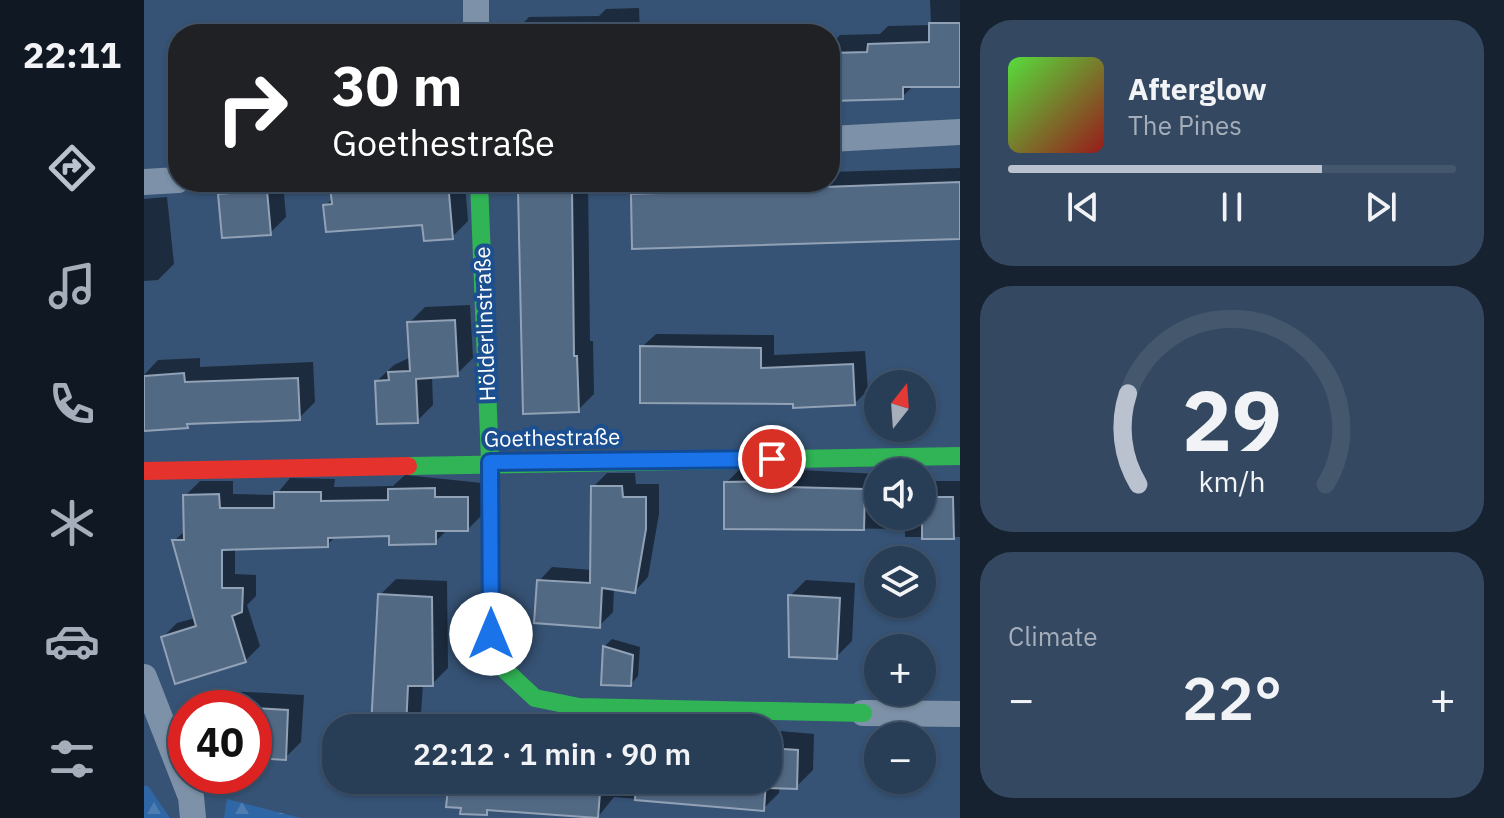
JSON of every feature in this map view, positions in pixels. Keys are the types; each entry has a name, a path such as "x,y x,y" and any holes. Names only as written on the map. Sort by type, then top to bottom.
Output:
{"street":[{"path":"476,0 476,24"},
{"path":"840,138 960,132"},
{"path":"144,182 168,181"},
{"name":"Hölderlinstraße","path":"479,192 490,462 491,634 505,670 535,698 579,707 863,713"},
{"name":"Goethestraße","path":"144,471 490,462 960,456"},
{"path":"144,677 191,797 193,818"},
{"path":"863,713 960,714"}],"green space":[{"path":"144,786 148,786 170,818 144,818"},
{"path":"227,799 301,818 224,818"}],"building":[{"path":"929,23 960,23 960,87 903,87 903,99 840,101 840,53 867,52 868,44 929,42"},
{"path":"960,182 960,239 632,249 631,194 840,192 840,186"},
{"path":"267,192 271,235 222,238 218,194"},
{"path":"331,192 449,192 453,239 424,241 422,225 326,232 323,205 332,204"},
{"path":"518,192 572,192 574,356 577,356 579,412 523,414"},
{"path":"455,320 458,376 416,379 418,423 377,424 375,381 389,380 388,372 410,371 407,322"},
{"path":"640,346 761,348 761,368 853,364 855,405 793,408 793,404 640,403"},
{"path":"184,373 185,382 298,378 300,420 187,424 188,428 144,431 144,376"},
{"path":"788,481 788,487 864,489 864,530 724,529 724,482"},
{"path":"591,486 622,486 623,497 646,497 646,529 635,593 602,588 600,628 534,623 537,580 590,583"},
{"path":"435,488 435,497 468,497 468,531 436,531 436,544 389,545 389,536 328,538 328,547 222,550 222,588 243,588 242,612 232,616 246,662 175,684 161,637 196,626 172,540 184,540 183,495 219,494 220,508 274,508 274,492 321,492 321,501 388,500 388,489"},
{"path":"936,497 953,497 954,539 922,539 922,530 936,530"},
{"path":"378,594 432,597 433,686 408,686 407,714 372,714"},
{"path":"788,595 840,598 837,659 789,657"},
{"path":"603,646 633,655 631,686 601,685"},
{"path":"272,709 288,710 286,760 272,759"},
{"path":"782,749 798,750 797,789 782,788"},
{"path":"447,794 600,794 598,818 487,810 487,815 460,814 461,808 446,807"},
{"path":"635,794 765,794 764,811 635,800"}],"traffic: fast":[{"path":"479,192 490,462 491,634 505,670 535,698 579,707 863,713"},
{"path":"408,466 960,456"}],"traffic: jam":[{"path":"144,471 408,466"}],"route":[{"path":"491,634 490,462 772,459"}]}
